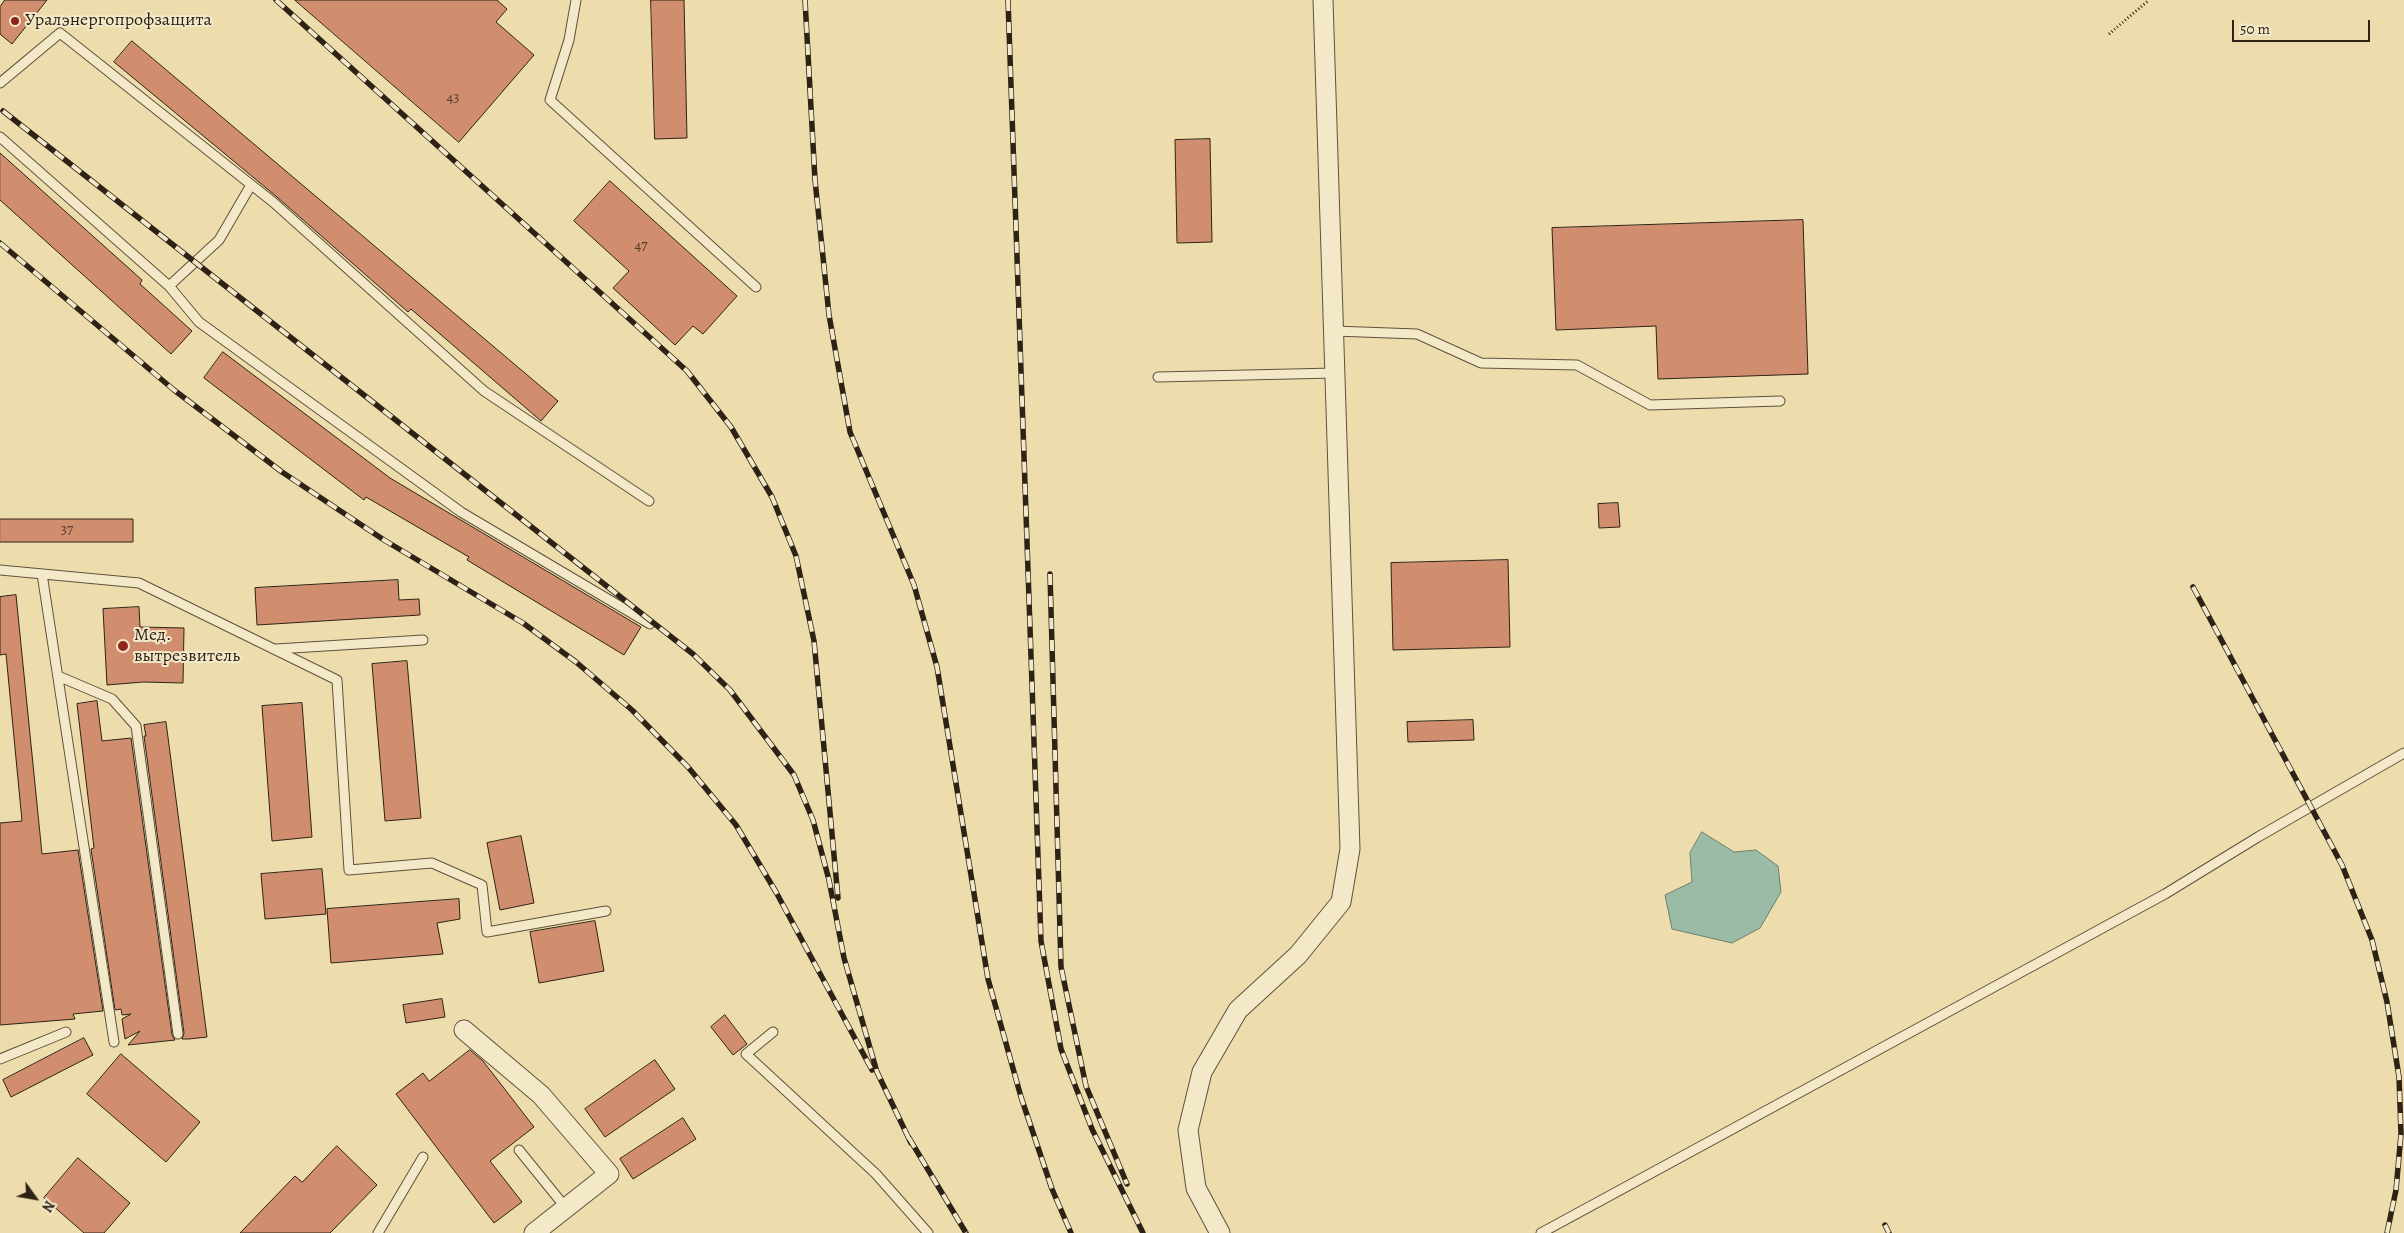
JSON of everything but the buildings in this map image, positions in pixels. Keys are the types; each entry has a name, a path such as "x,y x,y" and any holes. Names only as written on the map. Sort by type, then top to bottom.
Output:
{"street":[{"path":"1220,1233 1196,1188 1188,1130 1202,1072 1238,1010 1298,955 1341,902 1350,849 1323,0"},
{"path":"464,1030 541,1095 609,1174 534,1233"}],"lane":[{"path":"576,0 569,40 550,100 756,288"},
{"path":"0,82 60,33 251,185 484,391 649,500"},
{"path":"0,137 169,286 198,322 460,512 650,624"},
{"path":"169,286 219,240 251,185"},
{"path":"1334,332 1418,334 1481,363 1577,365 1650,405 1780,401"},
{"path":"1158,377 1335,373"},
{"path":"0,570 139,583 337,680 349,870 432,863 482,885 487,932 606,911"},
{"path":"42,574 114,1042"},
{"path":"274,649 423,640"},
{"path":"58,676 112,699 136,726 178,1034"},
{"path":"1541,1233 2165,894 2265,833 2404,753"},
{"path":"0,1059 66,1032"},
{"path":"772,1032 746,1054 876,1174 928,1233"},
{"path":"520,1150 566,1208"},
{"path":"378,1233 423,1157"}],"path":[{"path":"2109,34 2149,0"}],"shaded area":[{"path":"1702,832 1734,852 1756,850 1778,866 1781,892 1760,928 1732,943 1672,929 1665,895 1692,882 1690,853"}],"railway":[{"path":"276,0 687,371 731,427 772,497 796,556 814,641 838,898"},
{"path":"805,0 815,180 829,315 850,432 914,585 937,667 988,979 1021,1097 1052,1189 1071,1233"},
{"path":"1008,0 1041,941 1061,1049 1092,1129 1143,1233"},
{"path":"3,111 693,654 730,690 794,775 813,820 829,880 844,958 877,1072 911,1143"},
{"path":"0,243 174,390 282,472 384,540 523,623 576,662 632,710 688,767 736,825 776,892 872,1070"},
{"path":"1050,574 1061,967 1086,1086 1127,1184"},
{"path":"2193,587 2342,865 2372,940 2387,1002 2399,1077 2401,1134 2396,1190 2387,1233"},
{"path":"909,1138 966,1233"},
{"path":"1885,1225 1889,1233"}],"place":[{"name":"Уралэнергопрофзащита","path":"15,21"},
{"name":"Мед. вытрезвитель","path":"123,646"}]}
